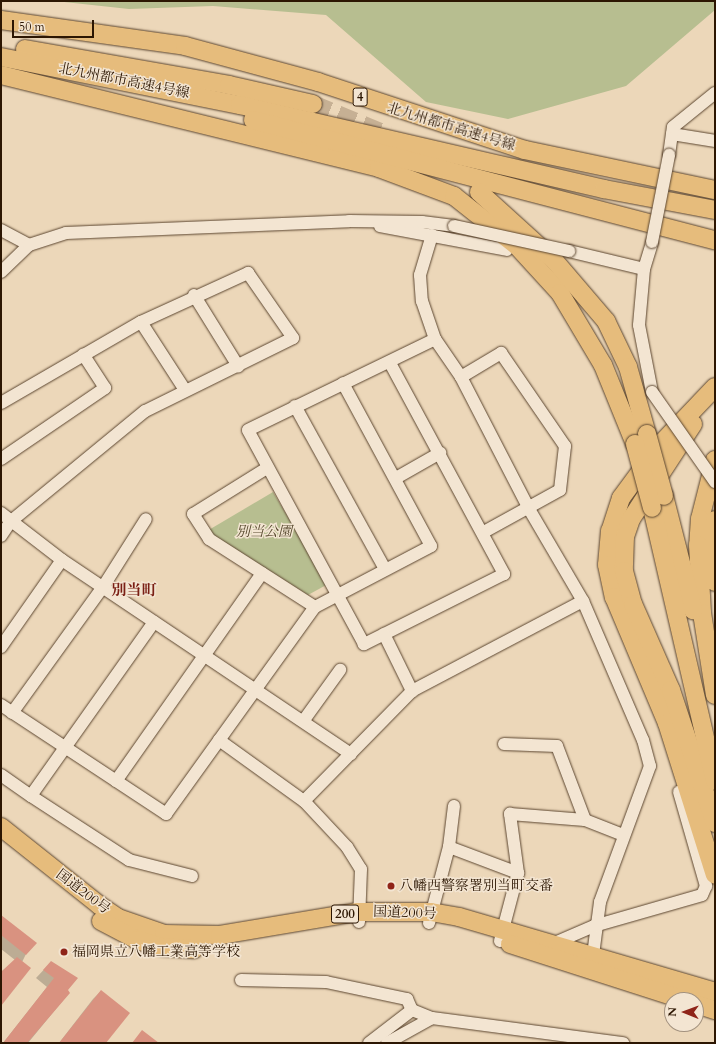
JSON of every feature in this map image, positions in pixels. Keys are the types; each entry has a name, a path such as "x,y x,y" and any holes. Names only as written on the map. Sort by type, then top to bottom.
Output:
{"highway":[{"name":"北九州都市高速4号線","path":"1,20 134,37 238,59 556,158 715,190"},
{"path":"1,45 229,85 313,104"},
{"name":"北九州都市高速4号線","path":"1,57 240,105 604,189 715,210"},
{"path":"86,73 715,240"},
{"path":"1,75 378,168 454,196 517,246 564,299 603,365 641,439"},
{"path":"556,158 715,178"},
{"path":"479,192 558,264 606,321 628,367 641,439 715,699"},
{"path":"715,388 631,519 624,554 633,604 671,690 715,823"},
{"path":"715,388 660,445 621,498 610,531 607,565 614,597 667,722 715,875"},
{"path":"715,460 700,519 698,545 702,613 715,695"},
{"path":"658,502 715,781"},
{"path":"715,520 715,582"},
{"name":"国道200号","path":"1,827 98,905 118,918 164,934 220,935 359,917 430,917 502,935 549,950 664,993"},
{"name":"国道200号","path":"1,840 105,923 137,940 162,947 216,948 359,917"},
{"name":"国道200号","path":"549,950 593,955 715,992"},
{"path":"704,1007 715,1010"}],"street":[{"path":"715,92 673,127 652,242 644,269 639,325 652,392 659,407 715,482"},
{"path":"672,134 715,141"},
{"path":"1,262 29,245 66,234 349,221 422,222 454,226 644,269"},
{"path":"349,221 432,235 507,250"},
{"path":"1,230 29,245"},
{"path":"432,235 420,275 422,301 435,339 461,377 529,509 583,601 643,740 650,766 623,836 594,926 593,955"},
{"path":"1,272 18,253"},
{"path":"1,403 83,354 141,322 194,295 248,272 293,338 144,411 11,521 1,536"},
{"path":"194,295 238,366"},
{"path":"141,322 185,390"},
{"path":"390,363 484,532 504,574 364,644 340,595 267,468 248,430 343,383 390,363 435,339"},
{"path":"461,377 501,352 565,446 560,490 529,509 484,532"},
{"path":"1,459 105,388 83,354"},
{"path":"1,705 166,814 254,688 315,607 431,546 396,478 343,383"},
{"path":"295,406 385,569"},
{"path":"396,478 440,453"},
{"path":"267,468 193,514 209,539 315,607"},
{"path":"1,513 62,560 304,720 350,754"},
{"path":"12,713 103,587 146,519"},
{"path":"1,647 62,560"},
{"path":"116,781 207,656 262,573"},
{"path":"304,801 412,691 583,601"},
{"path":"31,796 154,622"},
{"path":"384,634 412,691"},
{"path":"304,720 340,670"},
{"path":"219,740 304,801 347,848 361,869 359,917"},
{"path":"504,744 557,746 585,820"},
{"path":"1,775 129,860 192,876"},
{"path":"549,950 594,926 702,895 706,886 679,792"},
{"path":"430,917 449,847 454,806"},
{"path":"502,935 518,873 510,814 585,820 623,836"},
{"path":"449,847 518,873"},
{"path":"242,980 326,982 407,999 412,1010 432,1018 603,1042 623,1043"},
{"path":"369,1043 412,1010"},
{"path":"387,1043 432,1018"}],"green space":[{"path":"55,1 715,1 715,10 626,86 508,119 426,102 326,15 213,6 129,9"},
{"name":"別当公園","path":"273,492 328,584 308,595 207,531"}],"building":[{"path":"1,915 37,943 26,955 1,935"},
{"path":"17,957 31,968 1,1006 1,972"},
{"path":"51,961 78,978 68,990 70,993 27,1043 3,1043 54,978 43,970"},
{"path":"101,990 130,1013 106,1043 59,1043"},
{"path":"142,1030 159,1043 132,1043"}],"tunnel":[{"path":"313,104 388,135"}],"place":[{"name":"八幡西警察署別当町交番","path":"391,886"},
{"name":"福岡県立八幡工業高等学校","path":"64,952"}],"district":[{"name":"別当町","path":"134,591"}]}
